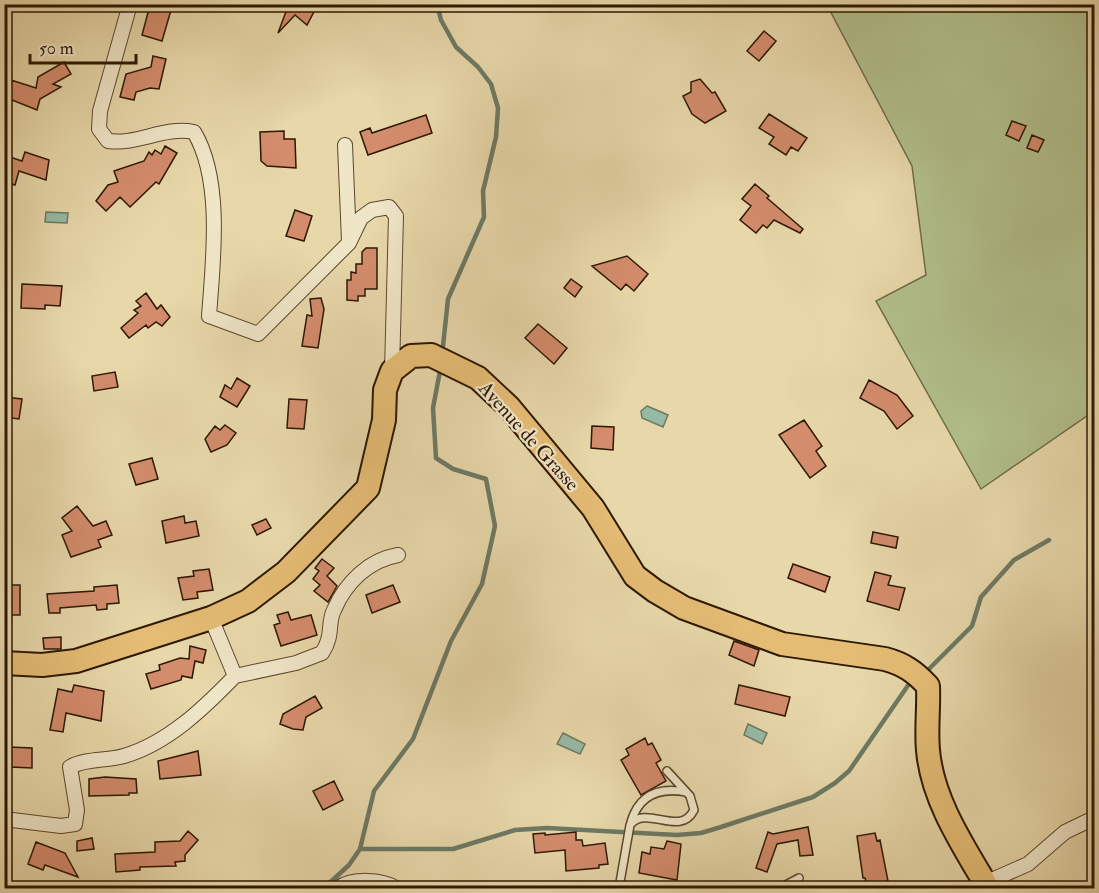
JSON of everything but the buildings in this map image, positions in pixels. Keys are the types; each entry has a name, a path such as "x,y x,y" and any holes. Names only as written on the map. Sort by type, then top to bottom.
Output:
{"main road":[{"name":"Avenue de Grasse","path":"393,371 411,356 431,355 478,378 509,407 593,508 635,576 684,608 782,644 885,659 902,664 915,672 928,686 928,750 935,784 987,886"},
{"path":"4,663 42,665 76,661 211,618 248,601 286,572 368,488 384,420 385,390 393,371"}],"street":[{"path":"130,4 100,111 99,129 108,141 124,143 179,129 194,132 204,148 215,224 209,316 258,334 349,243 361,218 372,210 388,207 396,216 393,371"},
{"path":"345,145 349,243"},
{"path":"4,819 61,826 75,824 77,810 70,767 125,756 160,739 201,711 235,676 296,663 322,653 331,633 333,611 365,567 375,561 398,555"},
{"path":"211,618 235,676"},
{"path":"987,886 1028,864 1065,832 1095,818"},
{"path":"338,888 350,882 360,881 396,888"}],"lane":[{"path":"630,825 638,818 646,817 676,822 685,821 694,810 686,792 667,771"},
{"path":"619,888 630,825 637,805 646,796 656,792 686,792"},
{"path":"780,888 799,878"}],"shaded area":[{"path":"827,5 1094,5 1094,411 981,489 876,301 926,275 912,166"},
{"path":"46,212 68,213 67,223 45,222"},
{"path":"647,406 668,415 663,427 642,418 641,411"},
{"path":"748,724 767,733 762,744 744,735"},
{"path":"563,733 585,744 580,754 557,744"}],"waterway":[{"path":"437,4 441,20 456,47 478,67 491,84 498,108 496,137 483,191 484,217 448,299 443,346"},
{"path":"324,888 349,865 360,849 374,791 413,739 451,641 482,584 495,526 486,479 453,469 436,458 433,408 440,371"},
{"path":"927,671 972,626 981,597 1014,560 1049,540"},
{"path":"360,849 453,849 515,830 547,828 677,835 701,833 721,827 813,797 835,783 849,771 909,684"}]}
